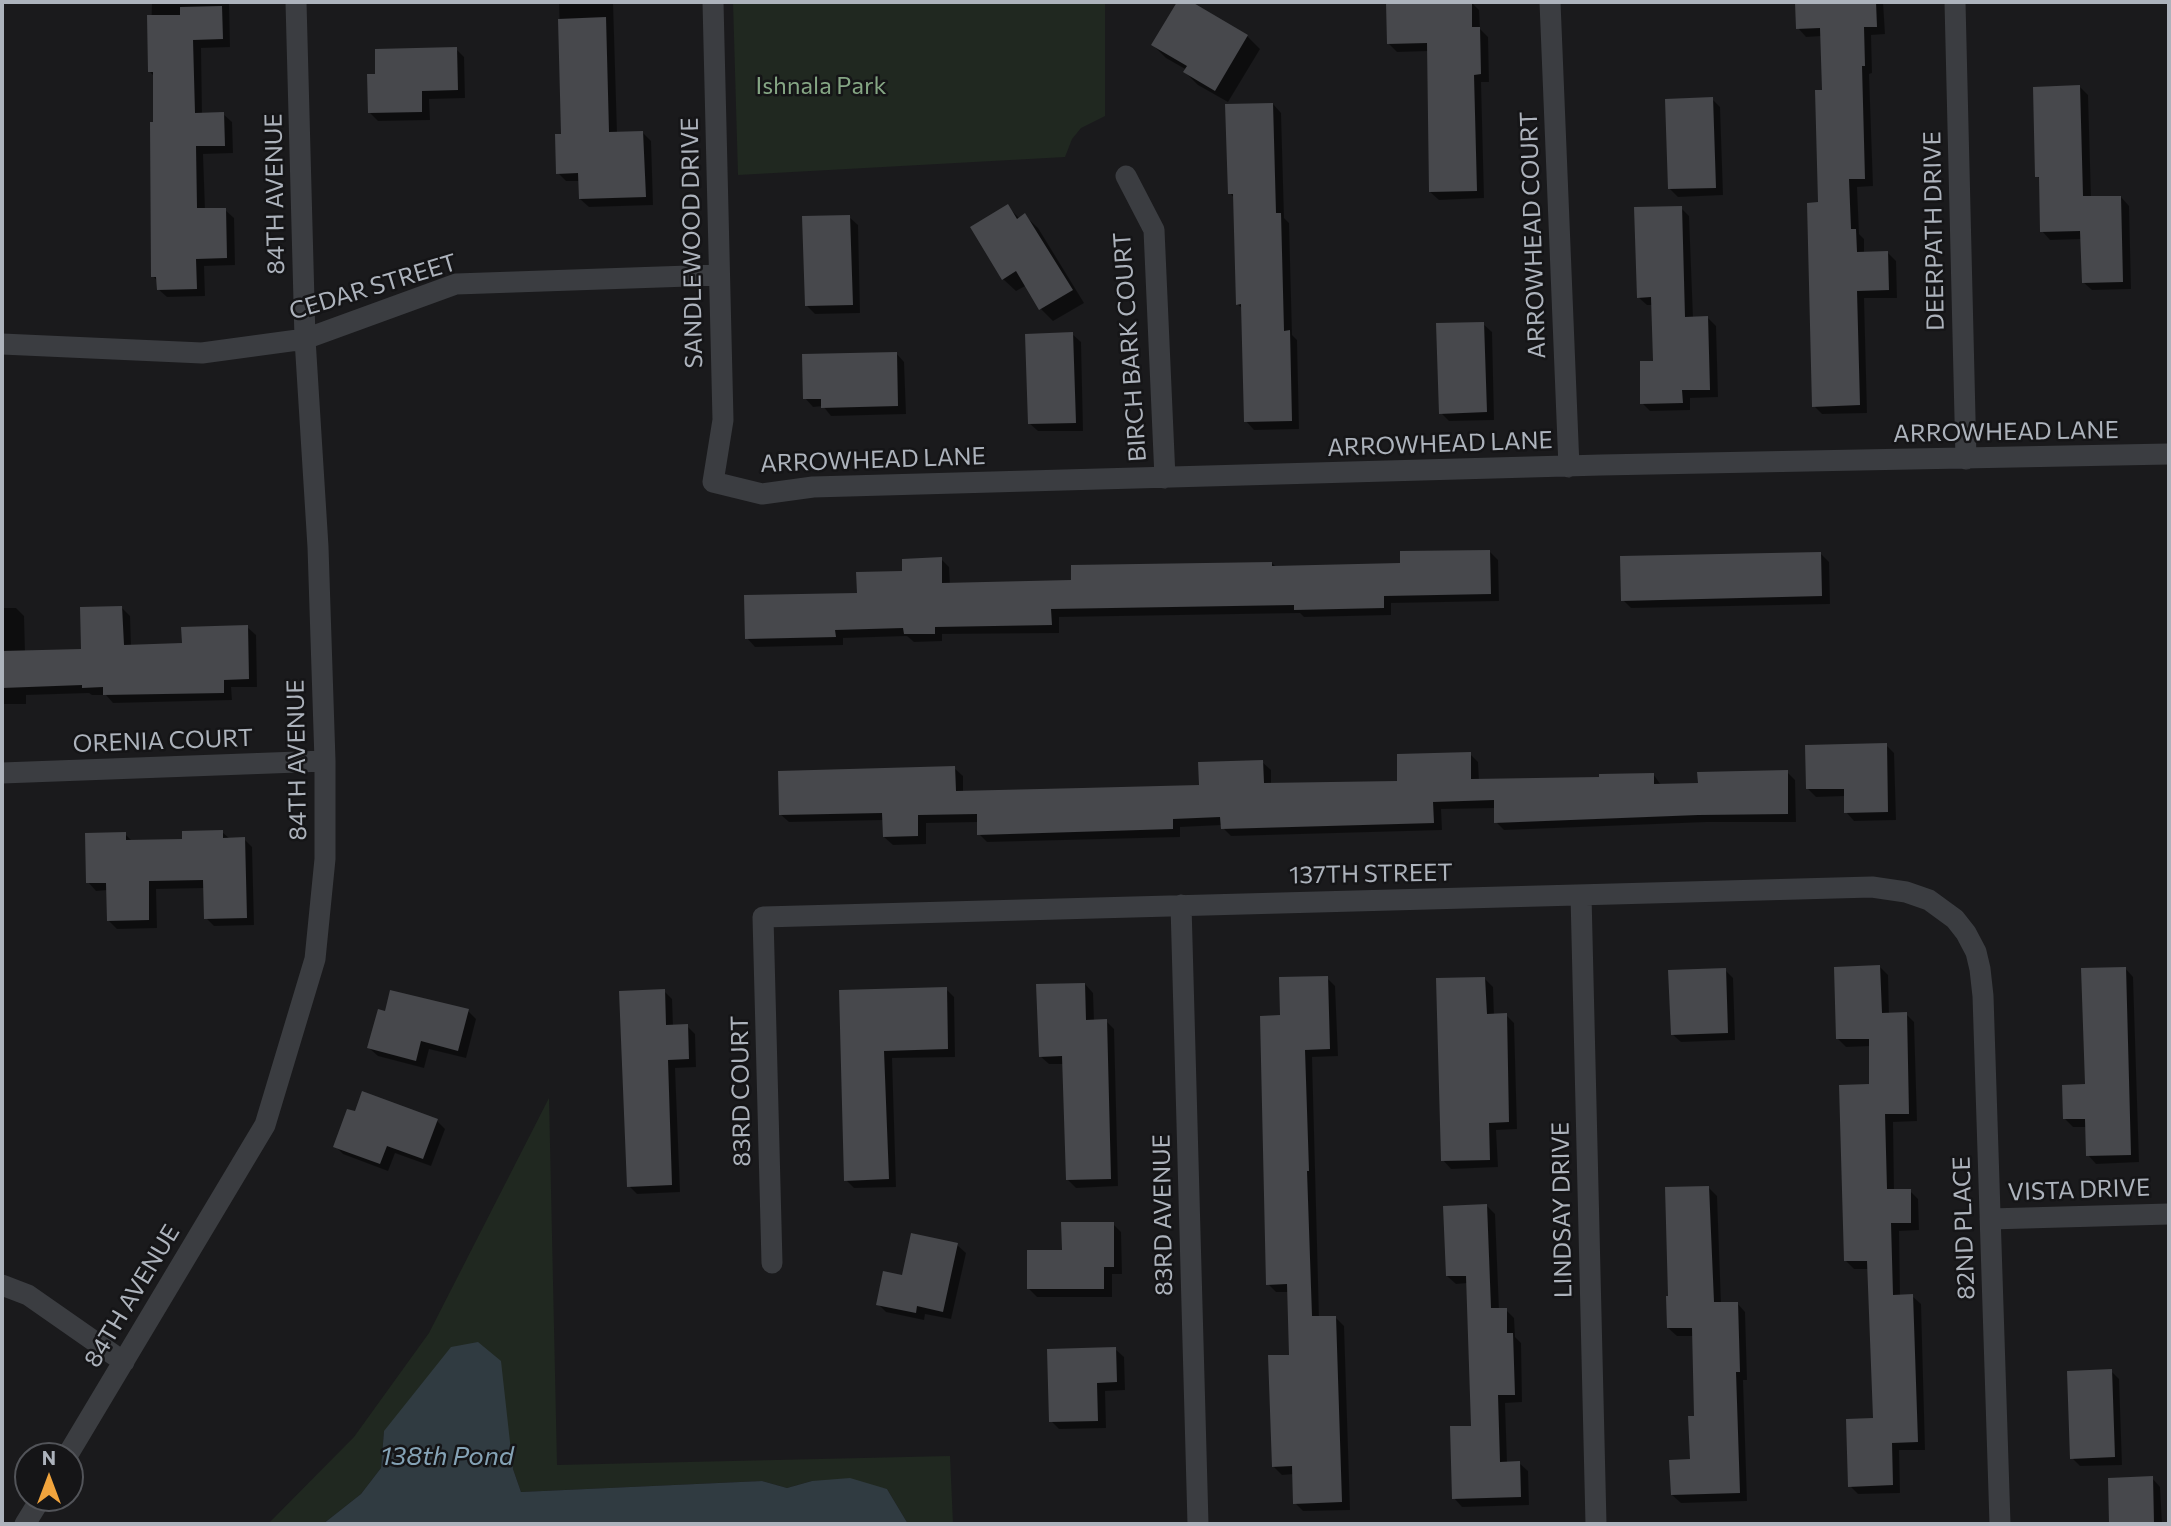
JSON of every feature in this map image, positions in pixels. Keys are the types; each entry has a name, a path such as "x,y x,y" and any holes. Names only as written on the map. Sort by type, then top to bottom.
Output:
{"street":[{"name":"84TH AVENUE","path":"75,1442 265,1125 315,959 325,859 326,761 318,547 305,339 296,2"},
{"name":"SANDLEWOOD DRIVE","path":"713,2 723,420 713,482"},
{"name":"ARROWHEAD COURT","path":"1550,2 1569,467"},
{"name":"DEERPATH DRIVE","path":"1955,2 1966,459"},
{"name":"BIRCH BARK COURT","path":"1126,176 1154,230 1165,478"},
{"name":"CEDAR STREET","path":"2,344 202,352 305,339 456,284 718,275"},
{"name":"ARROWHEAD LANE","path":"713,482 762,494 813,487 2169,454"},
{"name":"ORENIA COURT","path":"2,773 326,761"},
{"name":"137TH STREET","path":"763,917 1872,887 1906,892 1928,900 1955,919 1966,933"},
{"name":"LINDSAY DRIVE","path":"1581,895 1596,1524"},
{"name":"83RD AVENUE","path":"1181,905 1198,1524"},
{"name":"83RD COURT","path":"763,917 772,1263"},
{"name":"82ND PLACE","path":"1966,933 1976,952 1983,996 2000,1524"},
{"name":"VISTA DRIVE","path":"1990,1219 2169,1214"},
{"path":"2,1285 28,1295 124,1362"}],"green space":[{"name":"Ishnala Park","path":"733,2 1105,2 1105,116 1081,128 1072,139 1065,157 738,175"},
{"path":"549,1098 557,1465 950,1456 953,1524 908,1524 887,1489 812,1481 787,1488 762,1481 521,1492 513,1469 384,1431 381,1468 361,1494 323,1524 268,1524 354,1437 429,1333"}],"water":[{"name":"138th Pond","path":"478,1342 501,1361 513,1469 521,1492 762,1481 787,1488 812,1481 850,1478 887,1489 908,1524 323,1524 361,1494 381,1468 384,1431 451,1347"}],"building":[{"path":"1177,2 1192,2 1248,35 1215,91 1183,72 1187,66 1151,45"},
{"path":"1386,2 1472,2 1472,27 1480,27 1481,74 1474,75 1477,191 1429,192 1427,43 1387,44"},
{"path":"1795,2 1876,2 1877,27 1864,27 1865,66 1862,66 1865,179 1849,179 1851,229 1856,229 1857,252 1888,251 1889,290 1857,291 1860,405 1812,407 1807,203 1818,202 1815,90 1822,90 1820,28 1796,29"},
{"path":"222,6 223,39 193,40 195,113 224,112 225,146 196,146 197,208 226,208 227,258 196,259 197,289 157,290 156,277 151,277 150,122 153,122 153,72 148,72 147,15 180,15 180,7"},
{"path":"606,17 609,132 643,131 646,197 579,199 578,173 556,174 555,134 561,134 558,19"},
{"path":"457,47 458,90 422,91 422,112 368,113 367,74 375,74 375,49"},
{"path":"2080,85 2083,196 2121,196 2123,282 2082,283 2080,231 2040,232 2039,177 2035,177 2033,87"},
{"path":"1713,97 1716,188 1668,189 1665,99"},
{"path":"1273,103 1276,213 1281,213 1284,331 1290,330 1292,421 1244,422 1241,304 1236,305 1233,194 1228,194 1225,104"},
{"path":"1008,204 1017,219 1025,213 1073,290 1039,310 1016,271 1002,280 970,227"},
{"path":"1682,206 1685,317 1708,316 1710,390 1682,390 1683,403 1640,404 1640,361 1653,361 1651,297 1637,298 1634,207"},
{"path":"850,215 853,305 805,306 802,216"},
{"path":"1484,322 1487,412 1439,414 1436,323"},
{"path":"1073,332 1076,423 1028,424 1025,334"},
{"path":"897,352 898,406 821,408 821,399 803,399 802,354"},
{"path":"1490,550 1491,594 1384,596 1384,608 1294,610 1294,605 1051,609 1052,625 935,627 935,634 904,634 903,628 835,630 836,637 745,639 744,595 857,593 856,572 902,571 902,559 942,557 942,583 1071,580 1071,565 1272,562 1272,566 1400,563 1400,551"},
{"path":"1821,552 1822,596 1621,601 1620,556"},
{"path":"122,606 124,645 182,643 181,627 248,625 249,679 224,680 224,693 103,695 103,687 82,688 82,685 2,688 2,651 81,649 80,607"},
{"path":"1887,743 1888,812 1844,813 1844,789 1806,789 1805,745"},
{"path":"1471,752 1471,779 1599,777 1599,774 1654,773 1654,784 1698,783 1697,772 1788,770 1788,814 1494,823 1494,800 1433,802 1434,823 1221,829 1220,817 1173,819 1173,829 977,835 977,814 918,815 918,836 883,837 882,813 779,815 778,771 955,766 956,791 1199,785 1198,762 1263,760 1264,783 1397,781 1397,754"},
{"path":"223,830 223,838 245,837 247,918 204,919 203,880 149,881 149,920 107,921 106,883 86,883 85,833 126,832 126,840 182,839 182,831"},
{"path":"1880,965 1882,1013 1907,1012 1909,1114 1885,1114 1887,1189 1911,1189 1911,1223 1891,1223 1893,1295 1913,1294 1918,1442 1892,1443 1893,1485 1848,1487 1846,1419 1873,1418 1867,1261 1844,1261 1839,1085 1869,1084 1869,1039 1836,1039 1834,967"},
{"path":"2126,967 2131,1155 2086,1156 2085,1119 2063,1119 2062,1085 2085,1084 2081,968"},
{"path":"1726,968 1728,1033 1671,1035 1668,970"},
{"path":"1328,976 1330,1049 1305,1050 1307,1171 1312,1316 1336,1316 1342,1502 1293,1504 1292,1466 1272,1467 1268,1355 1289,1355 1287,1284 1266,1285 1260,1016 1280,1015 1279,977"},
{"path":"1485,977 1487,1014 1507,1013 1509,1122 1489,1123 1490,1160 1441,1161 1436,978"},
{"path":"1085,983 1086,1020 1107,1019 1111,1179 1066,1180 1062,1056 1039,1057 1036,984"},
{"path":"947,987 948,1049 884,1051 889,1179 844,1181 839,990"},
{"path":"665,989 666,1025 688,1024 689,1059 668,1060 672,1185 627,1187 619,991"},
{"path":"390,990 469,1009 458,1051 421,1041 416,1061 367,1048 378,1009 385,1011"},
{"path":"362,1091 438,1119 423,1159 387,1146 380,1164 333,1147 347,1109 355,1111"},
{"path":"1709,1186 1714,1302 1738,1302 1740,1372 1736,1372 1740,1493 1671,1495 1669,1460 1690,1459 1688,1416 1694,1416 1692,1328 1667,1328 1665,1187"},
{"path":"1487,1204 1491,1308 1507,1308 1507,1333 1513,1333 1515,1395 1498,1395 1500,1462 1520,1461 1521,1497 1452,1499 1450,1426 1471,1426 1466,1276 1446,1276 1443,1206"},
{"path":"1061,1222 1114,1222 1114,1267 1104,1267 1104,1289 1027,1289 1027,1250 1062,1250"},
{"path":"911,1233 958,1243 943,1312 917,1306 916,1313 876,1305 883,1271 902,1275"},
{"path":"1116,1347 1117,1382 1097,1383 1098,1421 1049,1422 1047,1349"},
{"path":"2112,1369 2115,1457 2070,1459 2067,1371"},
{"path":"2153,1476 2154,1524 2109,1524 2108,1478"}]}
